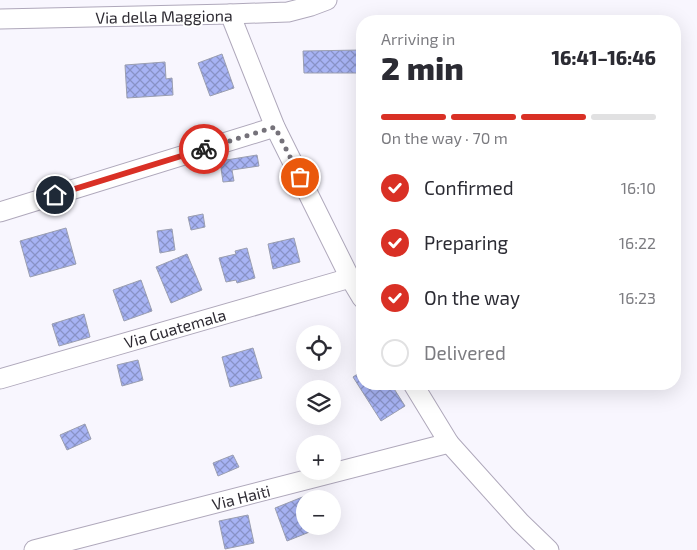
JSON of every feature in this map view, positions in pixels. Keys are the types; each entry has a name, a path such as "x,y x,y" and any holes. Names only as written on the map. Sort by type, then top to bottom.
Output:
{"street":[{"name":"Via della Maggiona","path":"0,19 288,12 327,0"},
{"path":"230,14 275,127 356,288"},
{"path":"0,212 275,127"},
{"name":"Via Guatemala","path":"0,379 350,278"},
{"path":"417,390 449,443 520,522 549,550"},
{"name":"Via Haiti","path":"34,550 449,443"}],"building":[{"path":"356,50 356,73 304,73 303,51"},
{"path":"222,54 234,88 210,96 198,63"},
{"path":"165,62 166,79 172,78 173,95 127,98 125,65"},
{"path":"257,155 259,166 232,170 234,181 223,182 220,161"},
{"path":"203,214 205,227 191,230 188,217"},
{"path":"66,228 76,264 30,277 20,241"},
{"path":"172,229 175,250 160,253 157,231"},
{"path":"294,238 300,262 273,269 268,244"},
{"path":"247,248 255,278 237,283 236,280 226,282 219,258 236,254 235,251"},
{"path":"187,254 202,290 171,303 156,267"},
{"path":"141,280 152,311 124,321 113,290"},
{"path":"84,314 90,337 59,346 52,324"},
{"path":"253,348 262,378 230,387 222,357"},
{"path":"138,360 143,380 122,386 117,365"},
{"path":"361,390 395,390 405,406 381,421"},
{"path":"85,424 91,439 67,450 60,435"},
{"path":"233,455 239,467 218,476 213,463"},
{"path":"296,500 296,535 302,535 287,541 275,508"},
{"path":"248,515 254,543 225,549 219,521"}],"way so far":[{"path":"204,149 275,127 300,177"}],"route":[{"path":"55,195 204,149"}]}
